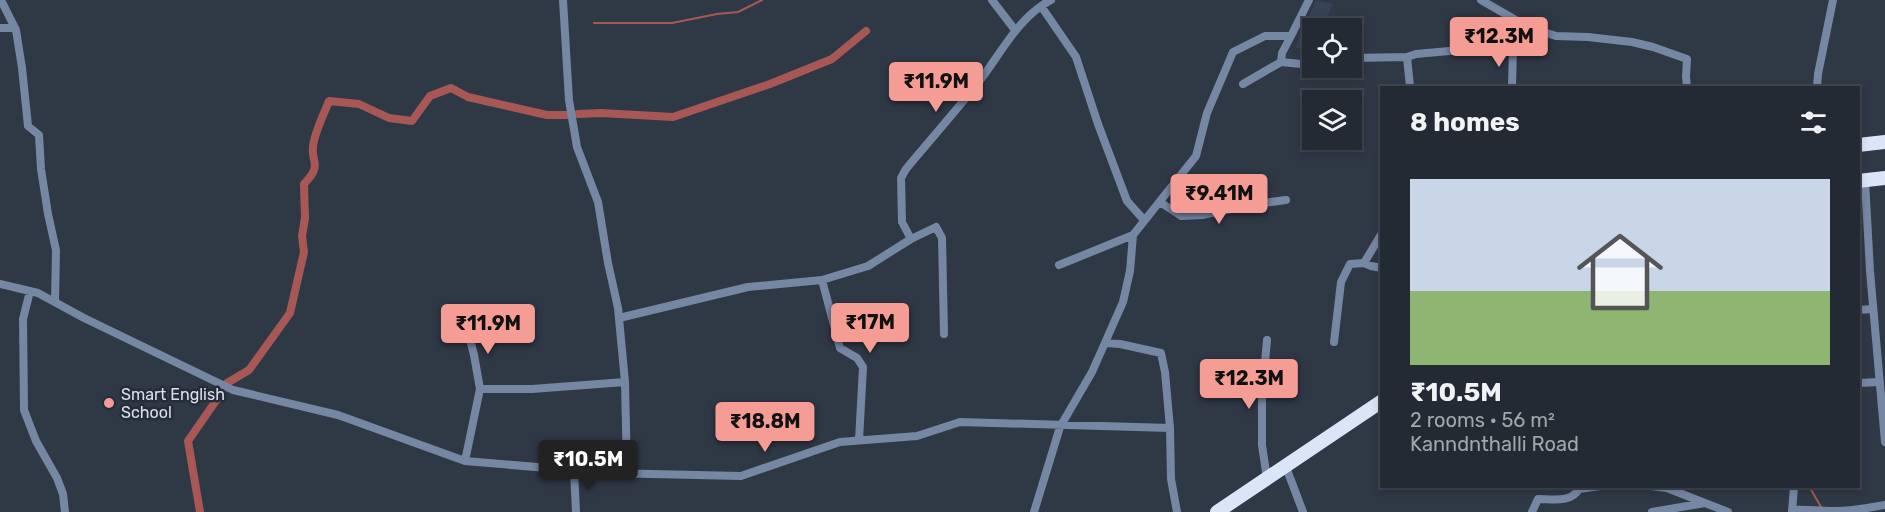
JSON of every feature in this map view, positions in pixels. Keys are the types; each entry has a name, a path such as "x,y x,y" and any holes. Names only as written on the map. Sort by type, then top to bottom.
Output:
{"highway":[{"path":"1860,145 1885,142"},
{"path":"1862,181 1885,178"},
{"path":"1217,512 1380,402"}],"street":[{"path":"2,0 15,28 28,126 39,135 41,169 56,250 55,302"},
{"path":"563,0 569,100 576,147 598,202 619,318 627,474"},
{"path":"992,0 1016,30"},
{"path":"911,239 902,222 901,178 906,169 979,81 1016,30 1041,6 1051,0"},
{"path":"1281,62 1282,53 1309,0"},
{"path":"1481,0 1522,24 1556,36 1632,42 1687,59 1687,86"},
{"path":"1818,86 1818,74 1833,0"},
{"path":"1041,6 1076,57 1127,201 1144,220"},
{"path":"1512,86 1513,48 1522,24"},
{"path":"0,28 15,28"},
{"path":"1034,512 1060,427 1092,372 1123,302 1130,271 1133,235 1197,156 1208,113 1233,51 1265,36 1291,36"},
{"path":"1362,58 1407,57 1460,50 1513,48"},
{"path":"1407,57 1410,86"},
{"path":"1243,84 1281,62 1302,64"},
{"path":"1862,181 1885,442"},
{"path":"1160,202 1181,216 1202,215 1286,200"},
{"path":"619,318 748,287 822,280 868,266 911,239 936,227 942,238 944,334"},
{"path":"1059,265 1133,235"},
{"path":"1364,263 1380,236"},
{"path":"1334,342 1341,282 1350,264 1364,263 1380,268"},
{"path":"822,280 840,348 857,358 863,367 859,440"},
{"path":"0,284 38,293 233,390 338,415 465,460 574,471 741,476 840,442 917,436 960,422 1060,427 1170,428"},
{"path":"30,291 23,319 24,410 36,441 57,478 63,494 65,512"},
{"path":"1860,310 1873,309"},
{"path":"465,460 480,389 468,328"},
{"path":"1267,340 1262,395 1262,445 1267,479"},
{"path":"1106,344 1120,344 1161,353 1170,428 1171,479 1177,512"},
{"path":"480,389 532,389 624,382"},
{"path":"1860,383 1880,382"},
{"path":"1286,467 1303,512"},
{"path":"574,471 576,512"},
{"path":"1532,512 1538,499 1570,498 1579,489 1586,488"},
{"path":"1667,488 1728,512"},
{"path":"1794,488 1792,511 1808,508 1828,511 1861,510 1885,505"},
{"path":"1652,512 1705,503"}],"shaded area":[{"path":"1316,0 1333,4 1327,18 1308,18"},
{"path":"1302,31 1302,50 1295,47"}],"waterway":[{"path":"594,23 672,23 738,12 762,0"},
{"path":"578,114 673,117 770,84 832,59 866,31"},
{"path":"227,383 249,370 290,313 304,252 302,236 305,218 304,184 314,171 314,141 329,101 359,104 389,118 412,121 430,96 451,88 468,97 547,115 567,115"},
{"path":"200,512 188,441 222,392"},
{"path":"1810,488 1821,507"}],"place":[{"name":"Smart English School","path":"109,403"}]}
